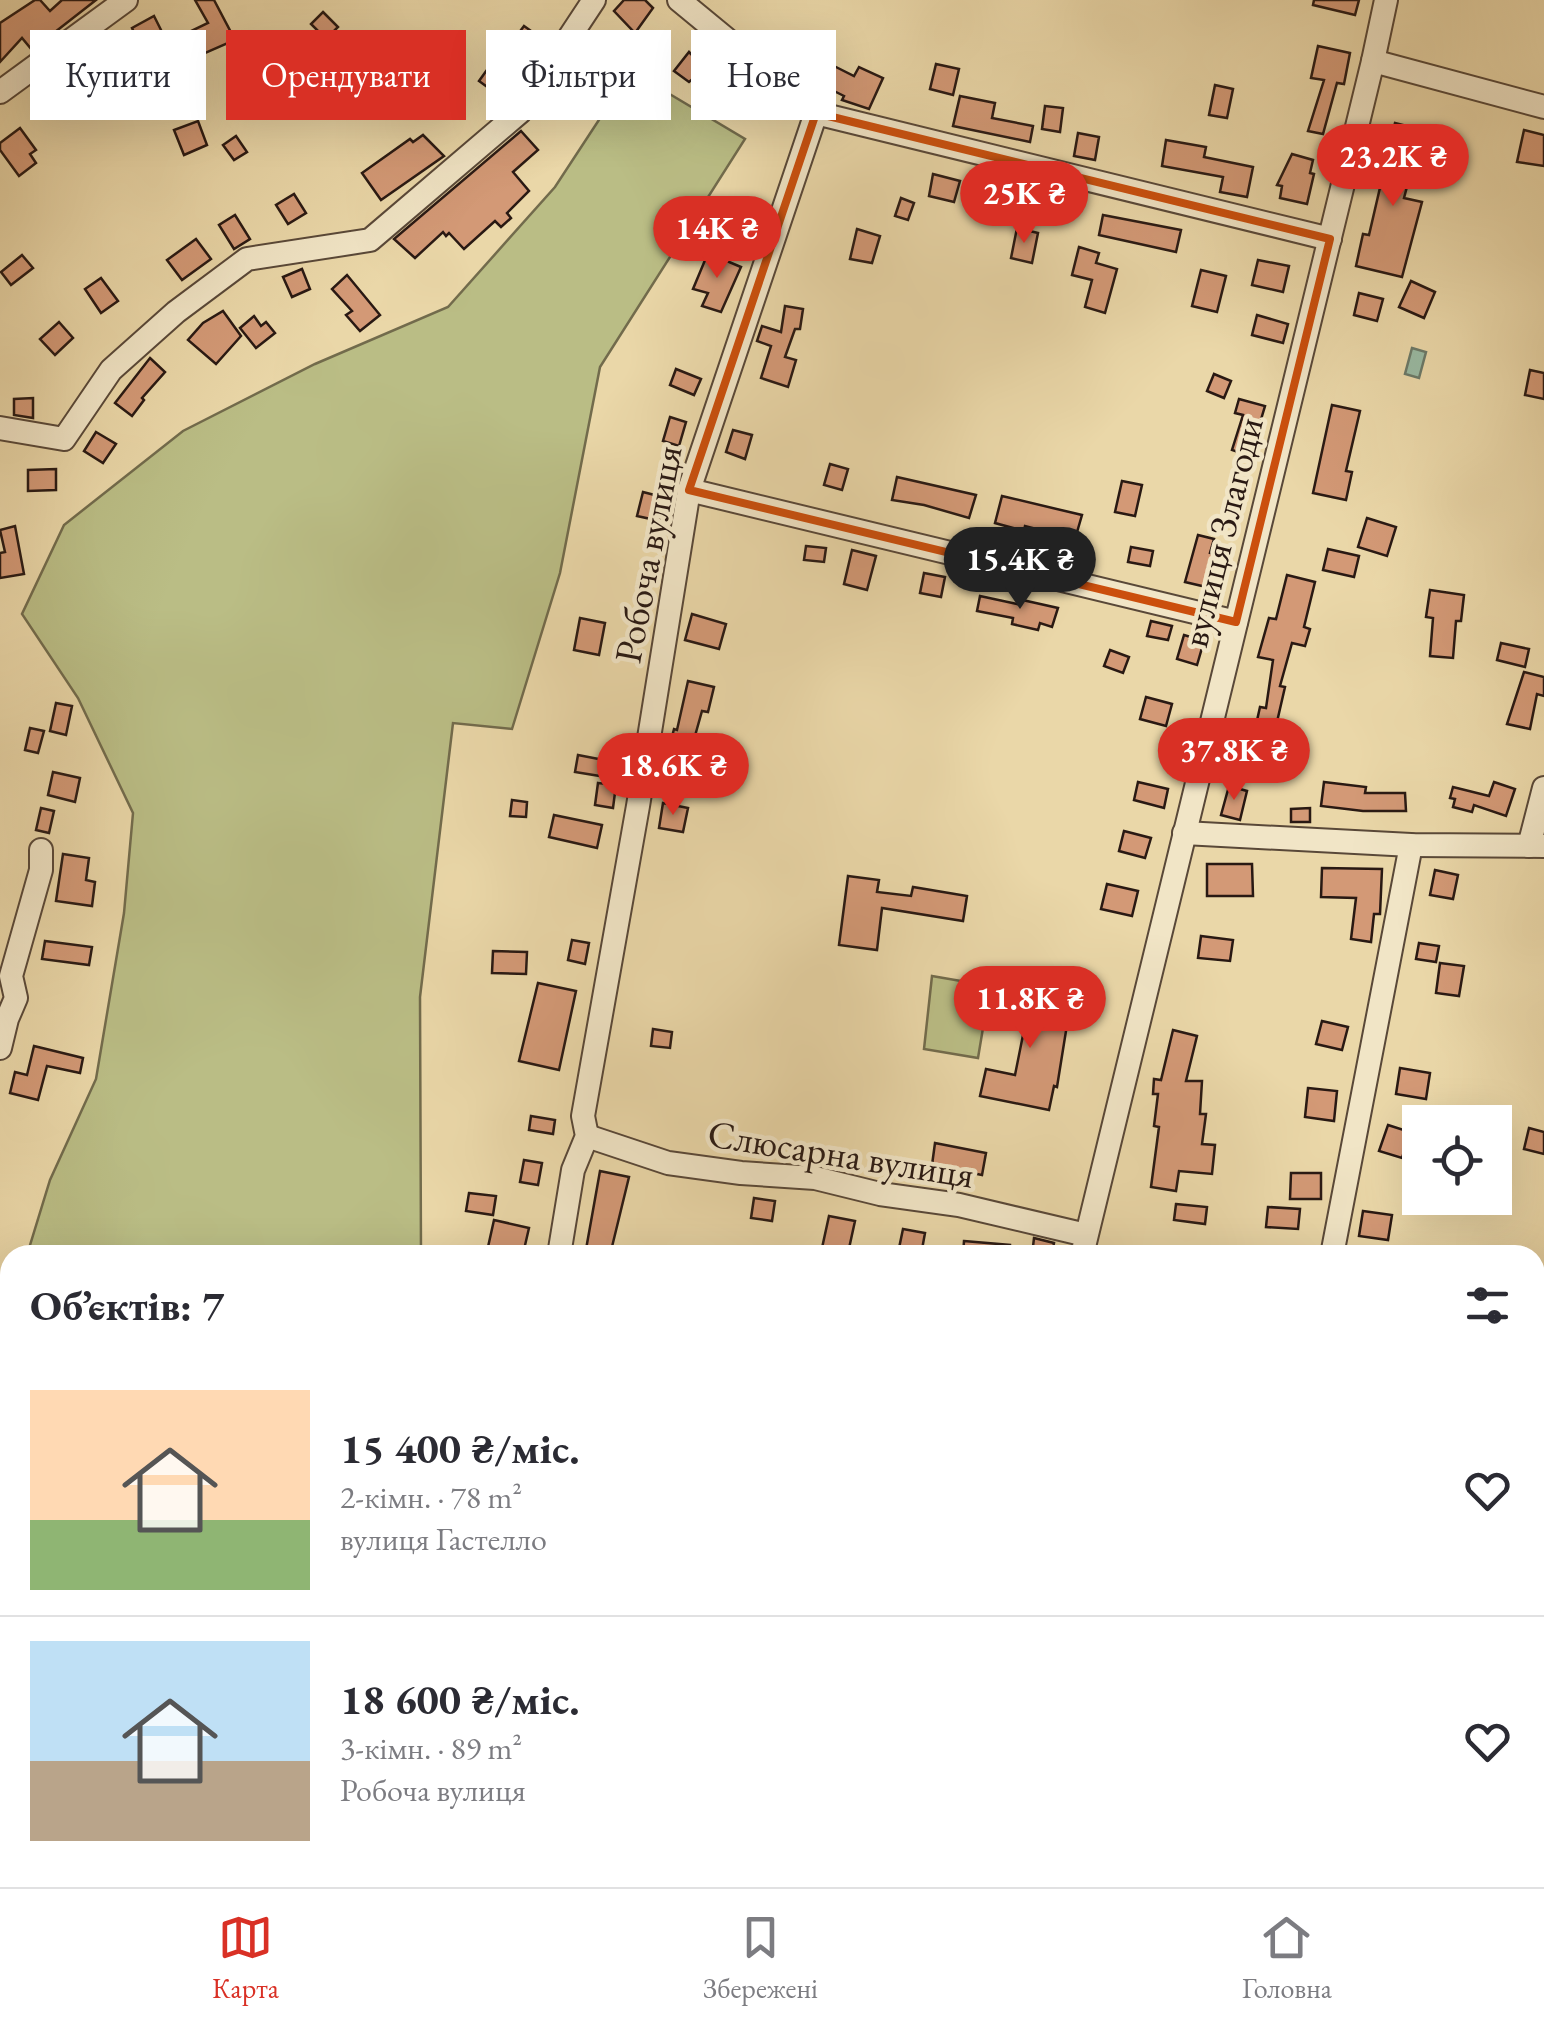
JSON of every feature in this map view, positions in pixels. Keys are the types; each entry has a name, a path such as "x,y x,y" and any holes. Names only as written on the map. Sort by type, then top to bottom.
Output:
{"street":[{"path":"0,92 126,0"},
{"path":"0,428 64,439 111,370 176,312 248,260 370,240 520,112 594,0"},
{"path":"679,0 715,30"},
{"name":"вулиця Злагоди","path":"1084,1245 1386,0"},
{"path":"1374,61 1544,107"},
{"path":"836,118 1330,238"},
{"name":"Робоча вулиця","path":"561,1245 573,1170 588,1136 583,1116 689,490 814,120"},
{"path":"689,490 1236,622"},
{"path":"1184,833 1411,845 1536,846 1544,788"},
{"path":"1334,1245 1411,845"},
{"path":"0,1048 16,998 6,975 41,870 41,850"},
{"name":"Слюсарна вулиця","path":"588,1136 668,1163 814,1178 880,1194 960,1205 1030,1224 1084,1245"}],"highlighted area":[{"path":"816,113 1330,239 1236,622 689,490"}],"green space":[{"path":"671,95 691,107 691,120 713,120 745,139 600,367 560,573 512,729 453,723 420,997 421,1245 30,1245 50,1180 96,1079 124,913 133,813 78,698 22,614 64,525 183,431 315,364 448,307 555,187 599,120 671,120"},
{"path":"932,976 990,986 978,1058 924,1049"}],"shaded area":[{"path":"1412,348 1426,352 1419,378 1405,374"}],"building":[{"path":"35,0 50,11 62,0 96,0 58,30 30,30 30,48 22,38 0,62 0,23"},
{"path":"195,0 214,0 230,30 226,30 226,44 206,53 206,30 193,30 208,23"},
{"path":"624,0 645,0 653,8 637,30 632,30 614,11"},
{"path":"1314,0 1359,0 1355,15 1313,5"},
{"path":"323,12 338,27 317,30 311,24"},
{"path":"154,16 161,30 133,30"},
{"path":"1318,46 1350,53 1344,84 1337,83 1323,134 1308,131 1324,80 1311,78"},
{"path":"689,52 691,80 689,82 674,71"},
{"path":"936,64 959,69 953,95 930,89"},
{"path":"836,67 854,76 859,67 883,78 869,109 842,100 844,96 836,92"},
{"path":"1215,85 1233,89 1227,118 1209,115"},
{"path":"960,96 995,103 992,118 1033,126 1030,142 953,126"},
{"path":"1045,106 1063,108 1060,132 1042,129"},
{"path":"198,121 207,145 184,155 174,130"},
{"path":"1395,123 1422,130 1404,198 1422,202 1402,277 1356,266 1363,234 1369,235"},
{"path":"20,128 36,150 30,154 36,163 19,176 0,150 0,143"},
{"path":"1524,130 1544,135 1544,166 1517,162"},
{"path":"521,131 538,150 513,172 529,191 507,213 511,218 501,227 495,221 464,249 443,232 415,258 394,239"},
{"path":"1078,133 1099,137 1095,160 1074,156"},
{"path":"423,135 444,156 381,200 362,173 410,139 413,142"},
{"path":"236,136 247,152 234,160 223,145"},
{"path":"1166,140 1206,147 1204,157 1253,167 1247,197 1220,192 1223,177 1162,166"},
{"path":"1292,154 1313,160 1307,204 1280,198 1282,186 1277,185"},
{"path":"933,174 960,181 954,202 929,196"},
{"path":"294,194 306,213 288,224 276,205"},
{"path":"1005,196 1022,200 1017,220 1001,216"},
{"path":"901,198 914,203 908,220 895,216"},
{"path":"235,215 250,239 234,249 219,225"},
{"path":"1103,215 1181,230 1176,252 1099,235"},
{"path":"1017,228 1038,233 1032,263 1011,258"},
{"path":"857,229 880,236 872,263 850,259"},
{"path":"196,239 211,259 182,280 167,260"},
{"path":"1079,247 1099,253 1096,263 1117,269 1105,313 1085,307 1092,280 1072,275"},
{"path":"708,253 741,267 721,312 702,306 708,293 693,289"},
{"path":"22,255 33,268 11,285 1,272"},
{"path":"1258,260 1289,266 1283,292 1252,285"},
{"path":"302,269 310,289 292,297 283,277"},
{"path":"1201,270 1226,276 1217,312 1192,306"},
{"path":"347,275 380,315 360,331 346,315 352,311 332,289"},
{"path":"101,278 118,301 101,313 85,289"},
{"path":"1411,281 1435,292 1424,318 1399,307"},
{"path":"1359,293 1383,299 1377,321 1354,315"},
{"path":"785,306 803,309 800,329 795,329 785,357 796,360 788,387 761,378 771,346 757,341 762,326 781,332"},
{"path":"223,311 241,336 216,364 188,340 203,323"},
{"path":"1257,315 1288,324 1283,343 1252,335"},
{"path":"254,316 261,326 266,322 275,333 256,348 240,328"},
{"path":"59,322 73,338 55,355 40,339"},
{"path":"150,358 165,372 132,416 115,403"},
{"path":"676,369 701,379 694,395 670,385"},
{"path":"1530,370 1544,373 1544,399 1525,395"},
{"path":"1214,374 1231,381 1224,398 1207,391"},
{"path":"33,398 33,418 14,415 14,399"},
{"path":"1239,399 1265,406 1250,456 1232,450 1243,415 1235,413"},
{"path":"1332,405 1360,411 1346,471 1352,472 1346,500 1313,493"},
{"path":"670,417 686,422 679,446 663,441"},
{"path":"733,430 752,435 745,459 726,452"},
{"path":"96,432 116,444 103,463 84,451"},
{"path":"830,464 848,469 842,490 824,485"},
{"path":"56,469 56,490 28,491 28,470"},
{"path":"897,477 976,495 969,518 892,500"},
{"path":"1122,481 1142,485 1135,516 1115,512"},
{"path":"643,492 666,498 660,521 637,516"},
{"path":"1002,496 1082,515 1075,539 995,523"},
{"path":"1367,518 1396,527 1387,556 1358,547"},
{"path":"15,526 24,574 0,578 0,553 5,552 0,530"},
{"path":"1198,535 1214,539 1210,553 1228,558 1219,590 1185,582"},
{"path":"806,546 826,548 824,562 804,560"},
{"path":"1131,547 1153,551 1150,566 1128,562"},
{"path":"1328,549 1359,556 1354,577 1323,570"},
{"path":"852,550 876,556 867,590 844,584"},
{"path":"924,573 945,577 941,597 920,593"},
{"path":"1287,575 1315,582 1304,627 1310,629 1305,646 1292,643 1280,686 1285,687 1271,748 1261,746 1264,727 1256,725 1260,707 1266,708 1273,660 1258,657 1269,618 1276,619"},
{"path":"1430,590 1464,595 1461,621 1456,621 1453,658 1430,656 1433,618 1426,617"},
{"path":"980,596 1058,608 1052,627 1040,623 1038,630 1012,624 1013,618 977,611"},
{"path":"692,614 726,624 719,649 685,640"},
{"path":"580,618 605,623 599,655 574,650"},
{"path":"1151,621 1172,626 1168,640 1147,636"},
{"path":"1184,635 1204,641 1197,665 1177,659"},
{"path":"1501,643 1529,649 1525,667 1497,660"},
{"path":"1110,650 1129,657 1123,673 1104,666"},
{"path":"1524,672 1544,677 1544,696 1537,694 1530,729 1507,724"},
{"path":"688,681 714,687 708,712 702,711 693,743 701,745 696,764 667,756"},
{"path":"1146,697 1172,704 1166,726 1140,719"},
{"path":"56,703 72,706 66,735 50,731"},
{"path":"1171,727 1185,731 1178,756 1165,752"},
{"path":"30,728 44,731 38,753 25,750"},
{"path":"578,755 609,761 606,777 575,772"},
{"path":"53,772 80,778 75,802 48,795"},
{"path":"1138,782 1168,789 1164,808 1134,800"},
{"path":"1324,782 1366,787 1365,793 1405,793 1406,811 1321,806"},
{"path":"1494,782 1515,789 1506,816 1474,805 1472,812 1453,807 1453,787 1489,796"},
{"path":"598,783 616,785 613,808 595,805"},
{"path":"1229,786 1247,791 1240,820 1221,815"},
{"path":"512,800 527,802 526,817 510,816"},
{"path":"663,803 688,808 683,832 659,828"},
{"path":"41,808 54,811 49,833 36,830"},
{"path":"1310,808 1310,822 1291,822 1291,809"},
{"path":"554,815 602,825 597,848 549,837"},
{"path":"1124,831 1151,838 1145,858 1119,851"},
{"path":"63,854 89,858 86,880 95,882 92,906 56,901"},
{"path":"1207,864 1252,864 1253,896 1207,896"},
{"path":"1322,868 1382,869 1380,914 1374,914 1371,942 1351,939 1356,898 1321,897"},
{"path":"1435,870 1458,875 1453,899 1430,895"},
{"path":"848,876 879,880 877,892 911,896 913,887 967,896 963,921 882,908 877,950 839,945"},
{"path":"1107,884 1138,891 1132,916 1101,909"},
{"path":"1201,936 1233,940 1230,961 1198,958"},
{"path":"572,940 589,943 585,964 568,960"},
{"path":"45,941 92,947 89,965 42,959"},
{"path":"1419,943 1439,946 1436,962 1416,959"},
{"path":"493,951 527,952 526,974 492,973"},
{"path":"1440,963 1464,966 1459,996 1436,993"},
{"path":"538,983 576,991 559,1070 519,1061"},
{"path":"996,992 1070,1006 1057,1087 1054,1086 1049,1110 980,1096 986,1069 1015,1075 1024,1030 990,1023"},
{"path":"1322,1021 1348,1027 1342,1050 1316,1044"},
{"path":"653,1029 672,1032 670,1048 651,1046"},
{"path":"1173,1030 1197,1036 1186,1081 1202,1081 1200,1114 1206,1114 1202,1144 1215,1145 1212,1174 1179,1171 1176,1191 1151,1187 1159,1127 1154,1126 1158,1094 1153,1094 1154,1079 1161,1080"},
{"path":"34,1046 83,1058 80,1073 47,1066 38,1100 10,1093 15,1072 27,1075"},
{"path":"1400,1068 1430,1073 1426,1099 1396,1094"},
{"path":"1308,1088 1337,1091 1334,1121 1305,1117"},
{"path":"531,1116 555,1120 553,1134 529,1130"},
{"path":"1388,1125 1402,1129 1402,1158 1379,1151"},
{"path":"1529,1128 1544,1132 1544,1154 1524,1149"},
{"path":"935,1143 986,1153 982,1175 932,1165"},
{"path":"524,1160 542,1163 538,1185 520,1182"},
{"path":"600,1171 629,1177 612,1245 587,1245"},
{"path":"1291,1173 1321,1173 1321,1199 1290,1199"},
{"path":"469,1193 496,1196 493,1215 466,1211"},
{"path":"754,1198 775,1201 772,1221 751,1218"},
{"path":"1176,1204 1207,1207 1205,1224 1174,1220"},
{"path":"1268,1207 1300,1209 1298,1229 1266,1227"},
{"path":"1363,1211 1392,1215 1388,1240 1359,1236"},
{"path":"829,1216 855,1221 850,1245 823,1245"},
{"path":"494,1220 529,1228 525,1245 488,1245"},
{"path":"903,1229 925,1233 923,1245 900,1245"},
{"path":"1034,1238 1054,1243 1054,1245 1033,1245"},
{"path":"964,1241 1010,1245 964,1245"}]}
